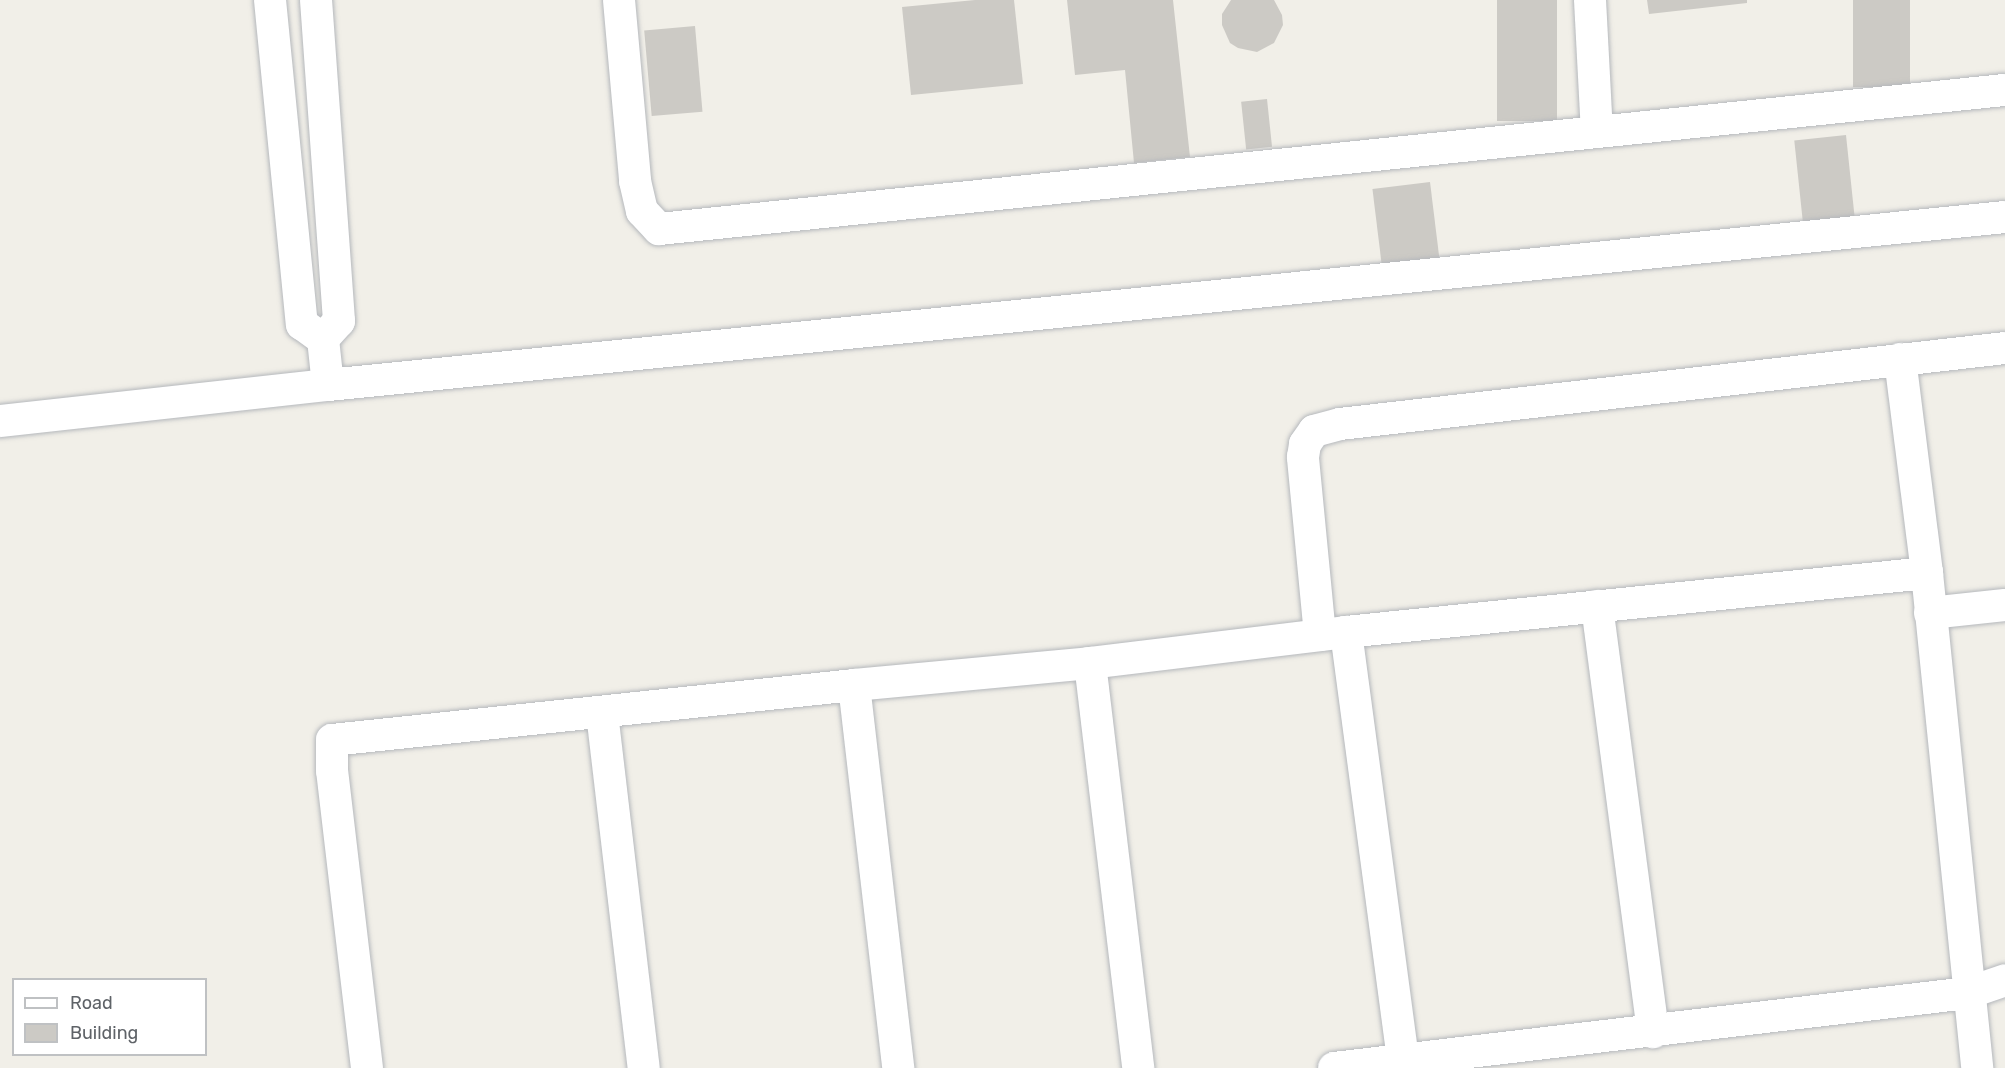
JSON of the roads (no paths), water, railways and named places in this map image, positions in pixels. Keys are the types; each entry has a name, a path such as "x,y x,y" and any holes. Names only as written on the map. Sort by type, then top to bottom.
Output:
{"street":[{"path":"270,0 302,324 323,339"},
{"path":"316,0 339,321 323,339 328,385"},
{"path":"619,0 635,182 642,211 659,229 2005,90"},
{"path":"1590,0 1597,132"},
{"path":"0,421 328,385 2005,217"},
{"path":"1403,1060 1303,457 1305,444 1314,431 1340,424 2005,348"},
{"path":"1900,359 1927,573 1977,1068"},
{"path":"367,1068 332,771 332,740 854,685 1090,663 1333,633 1927,573"},
{"path":"1930,613 2005,605"},
{"path":"1597,606 1653,1032"},
{"path":"1090,663 1138,1068"},
{"path":"854,685 898,1068"},
{"path":"602,713 644,1068"},
{"path":"1334,1068 1968,993 2005,980"}]}
